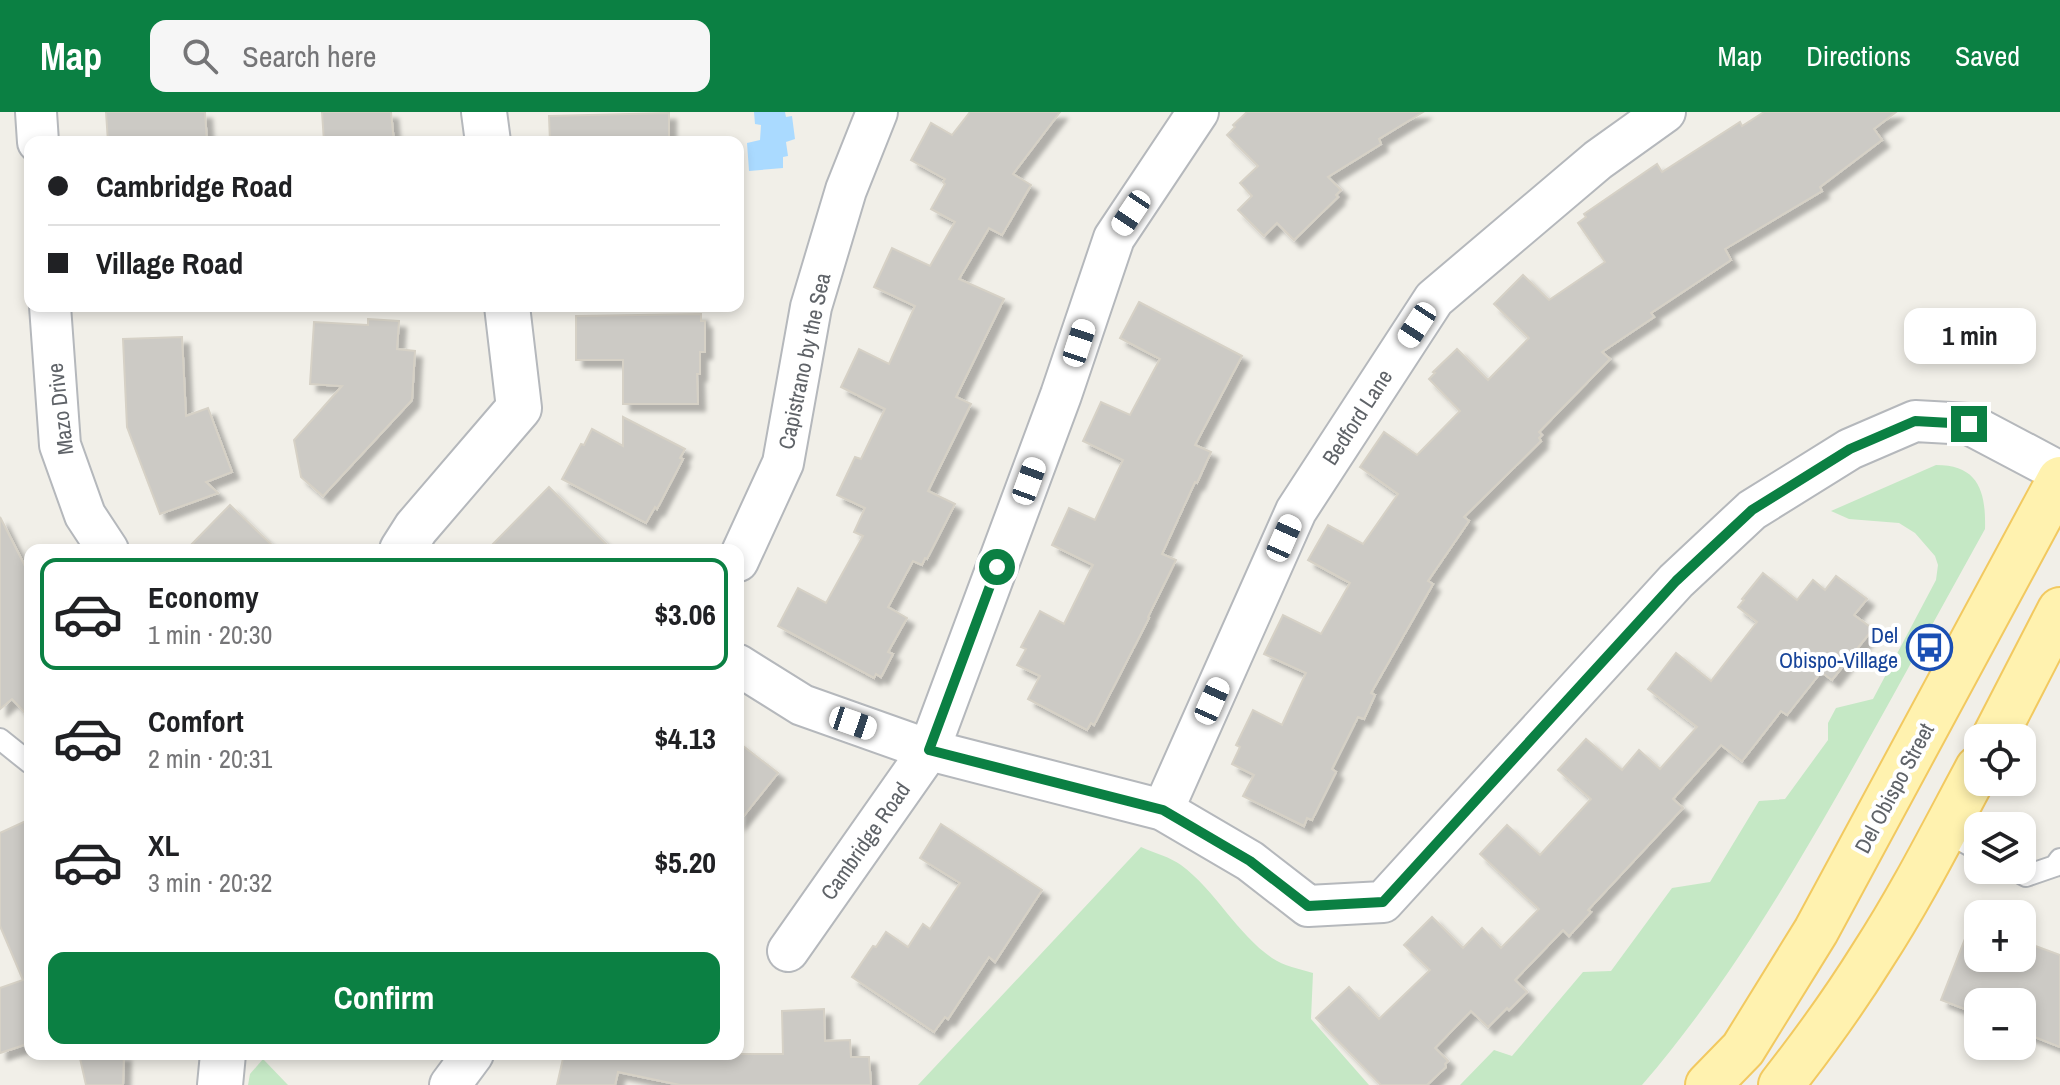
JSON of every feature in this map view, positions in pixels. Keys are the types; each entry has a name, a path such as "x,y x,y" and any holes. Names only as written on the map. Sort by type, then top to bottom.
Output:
{"main road":[{"name":"Del Obispo Street","path":"1708,1085 1743,1049 1816,931 2060,479"},
{"path":"2001,724 2060,610"},
{"path":"1781,1085 1961,840 1971,796"}],"street":[{"path":"36,112 38,136"},
{"path":"484,112 487,136"},
{"name":"Capistrano by the Sea","path":"744,548 783,463 811,307 846,190 877,112"},
{"name":"Cambridge Road","path":"788,951 929,750 1056,410 1114,238 1198,112"},
{"name":"Bedford Lane","path":"1163,810 1296,511 1434,299 1598,160 1665,112"},
{"name":"Mazo Drive","path":"50,312 60,445 85,515 104,544"},
{"path":"406,544 416,528 519,408 508,312"},
{"path":"744,669 802,705 929,750 1163,810 1250,861 1308,906 1383,902 1676,581 1752,510 1850,449 1915,421 1969,424 2060,472"},
{"path":"220,1085 222,1060"},
{"path":"450,1085 469,1060"}],"lane":[{"path":"0,739 24,758"},
{"path":"2036,873 2055,866 2060,859"}],"green space":[{"path":"1936,465 1950,466 1971,475 1984,503 1985,529 1816,832 1771,907 1697,1016 1642,1085 1460,1085 1494,1050 1512,1056 1583,972 1611,971 1672,888 1710,882 1759,801 1785,799 1828,740 1828,723 1836,708 1873,699 1936,580 1938,565 1935,556 1915,533 1899,523 1849,519 1831,511"},
{"path":"1141,847 1177,862 1193,875 1248,937 1272,958 1313,973 1311,1019 1369,1085 918,1085"},
{"path":"264,1060 288,1085 248,1085 250,1074"}],"water":[{"path":"754,112 785,112 786,117 792,116 795,139 786,142 788,156 783,157 783,168 749,171 747,143 760,140 761,125 755,124"}],"building":[{"path":"106,112 205,112 207,136 108,136"},
{"path":"322,112 391,112 393,136 324,136"},
{"path":"970,112 1060,112 1013,174 1031,185 1002,235 989,228 959,279 1004,299 956,397 971,404 928,491 955,504 927,559 922,565 913,561 888,607 907,618 888,652 893,654 881,677 876,674 874,678 778,626 798,588 826,603 863,536 854,532 865,508 837,495 855,457 861,459 885,409 841,387 859,349 889,364 915,306 874,287 892,248 930,266 955,222 931,209 945,179 911,160 931,123 952,135"},
{"path":"1247,112 1423,112 1379,139 1381,144 1328,177 1341,190 1336,195 1338,197 1294,240 1277,223 1264,236 1238,210 1252,196 1240,183 1258,166 1227,135"},
{"path":"1764,112 1896,112 1874,129 1882,140 1820,187 1822,191 1725,249 1731,260 1651,313 1654,317 1602,352 1610,359 1539,432 1541,441 1464,517 1469,521 1428,581 1433,584 1371,693 1375,695 1364,719 1358,717 1332,769 1336,772 1312,820 1307,818 1304,826 1243,796 1254,775 1232,764 1240,747 1236,745 1253,710 1282,725 1306,673 1264,654 1283,615 1321,634 1350,583 1308,560 1328,525 1363,544 1398,494 1360,467 1384,432 1417,455 1460,411 1429,379 1433,372 1457,349 1488,380 1529,338 1494,304 1523,275 1549,300 1605,262 1578,223 1586,217 1584,214 1657,164 1662,172 1740,122 1742,126"},
{"path":"669,113 669,136 550,136 549,116"},
{"path":"1139,302 1242,356 1195,445 1211,452 1162,554 1176,560 1094,725 1091,723 1087,730 1028,699 1040,676 1017,665 1026,649 1021,647 1040,611 1064,624 1093,565 1052,545 1069,508 1095,520 1123,460 1083,441 1101,402 1130,415 1160,359 1120,338"},
{"path":"701,314 701,321 705,321 705,352 700,352 700,374 697,374 698,404 623,404 623,360 576,360 576,316"},
{"path":"368,319 399,321 397,349 415,351 412,400 323,496 301,477 294,440 342,386 310,384 314,322 368,325"},
{"path":"182,337 186,416 208,408 232,472 206,482 218,493 160,514 127,427 123,339"},
{"path":"623,417 685,449 680,458 683,459 657,509 655,507 646,523 562,479 592,429 623,446"},
{"path":"549,487 606,544 493,544"},
{"path":"230,505 271,544 192,544"},
{"path":"0,517 24,564 24,712 12,699 0,709"},
{"path":"1763,573 1797,600 1813,580 1825,590 1836,576 1867,599 1854,615 1873,629 1832,680 1821,672 1787,715 1781,711 1742,761 1721,745 1673,799 1683,808 1588,910 1591,912 1569,936 1563,930 1515,980 1527,992 1509,1010 1507,1008 1488,1027 1471,1011 1435,1048 1448,1061 1446,1067 1427,1085 1381,1085 1316,1018 1349,987 1379,1019 1430,970 1404,945 1432,917 1463,948 1482,928 1501,948 1539,909 1480,854 1507,825 1540,855 1591,799 1558,770 1586,739 1622,770 1639,750 1660,769 1697,727 1648,689 1676,653 1711,681 1757,622 1738,607"},
{"path":"744,747 778,773 744,816"},
{"path":"24,822 24,1045 0,1053 0,988 23,980 0,926 0,833"},
{"path":"941,824 1042,890 995,962 989,957 948,1019 945,1017 934,1032 852,977 886,932 908,947 923,924 930,929 960,883 920,858"},
{"path":"1964,941 1964,972 2036,972 2036,946 2060,955 2060,1047 2036,1038 2036,988 1964,988 1964,1009 1941,1000"},
{"path":"824,1009 825,1041 850,1040 851,1057 869,1057 871,1085 680,1085 618,1072 615,1085 557,1085 563,1060 744,1060 744,1054 783,1054 782,1011"},
{"path":"80,1060 124,1060 123,1085 86,1085"}],"place":[{"name":"Del Obispo-Village","path":"1929,648"}],"route":[{"path":"997,567 929,750 1163,810 1250,861 1308,906 1383,902 1676,581 1752,510 1850,449 1915,421 1969,424"}]}
